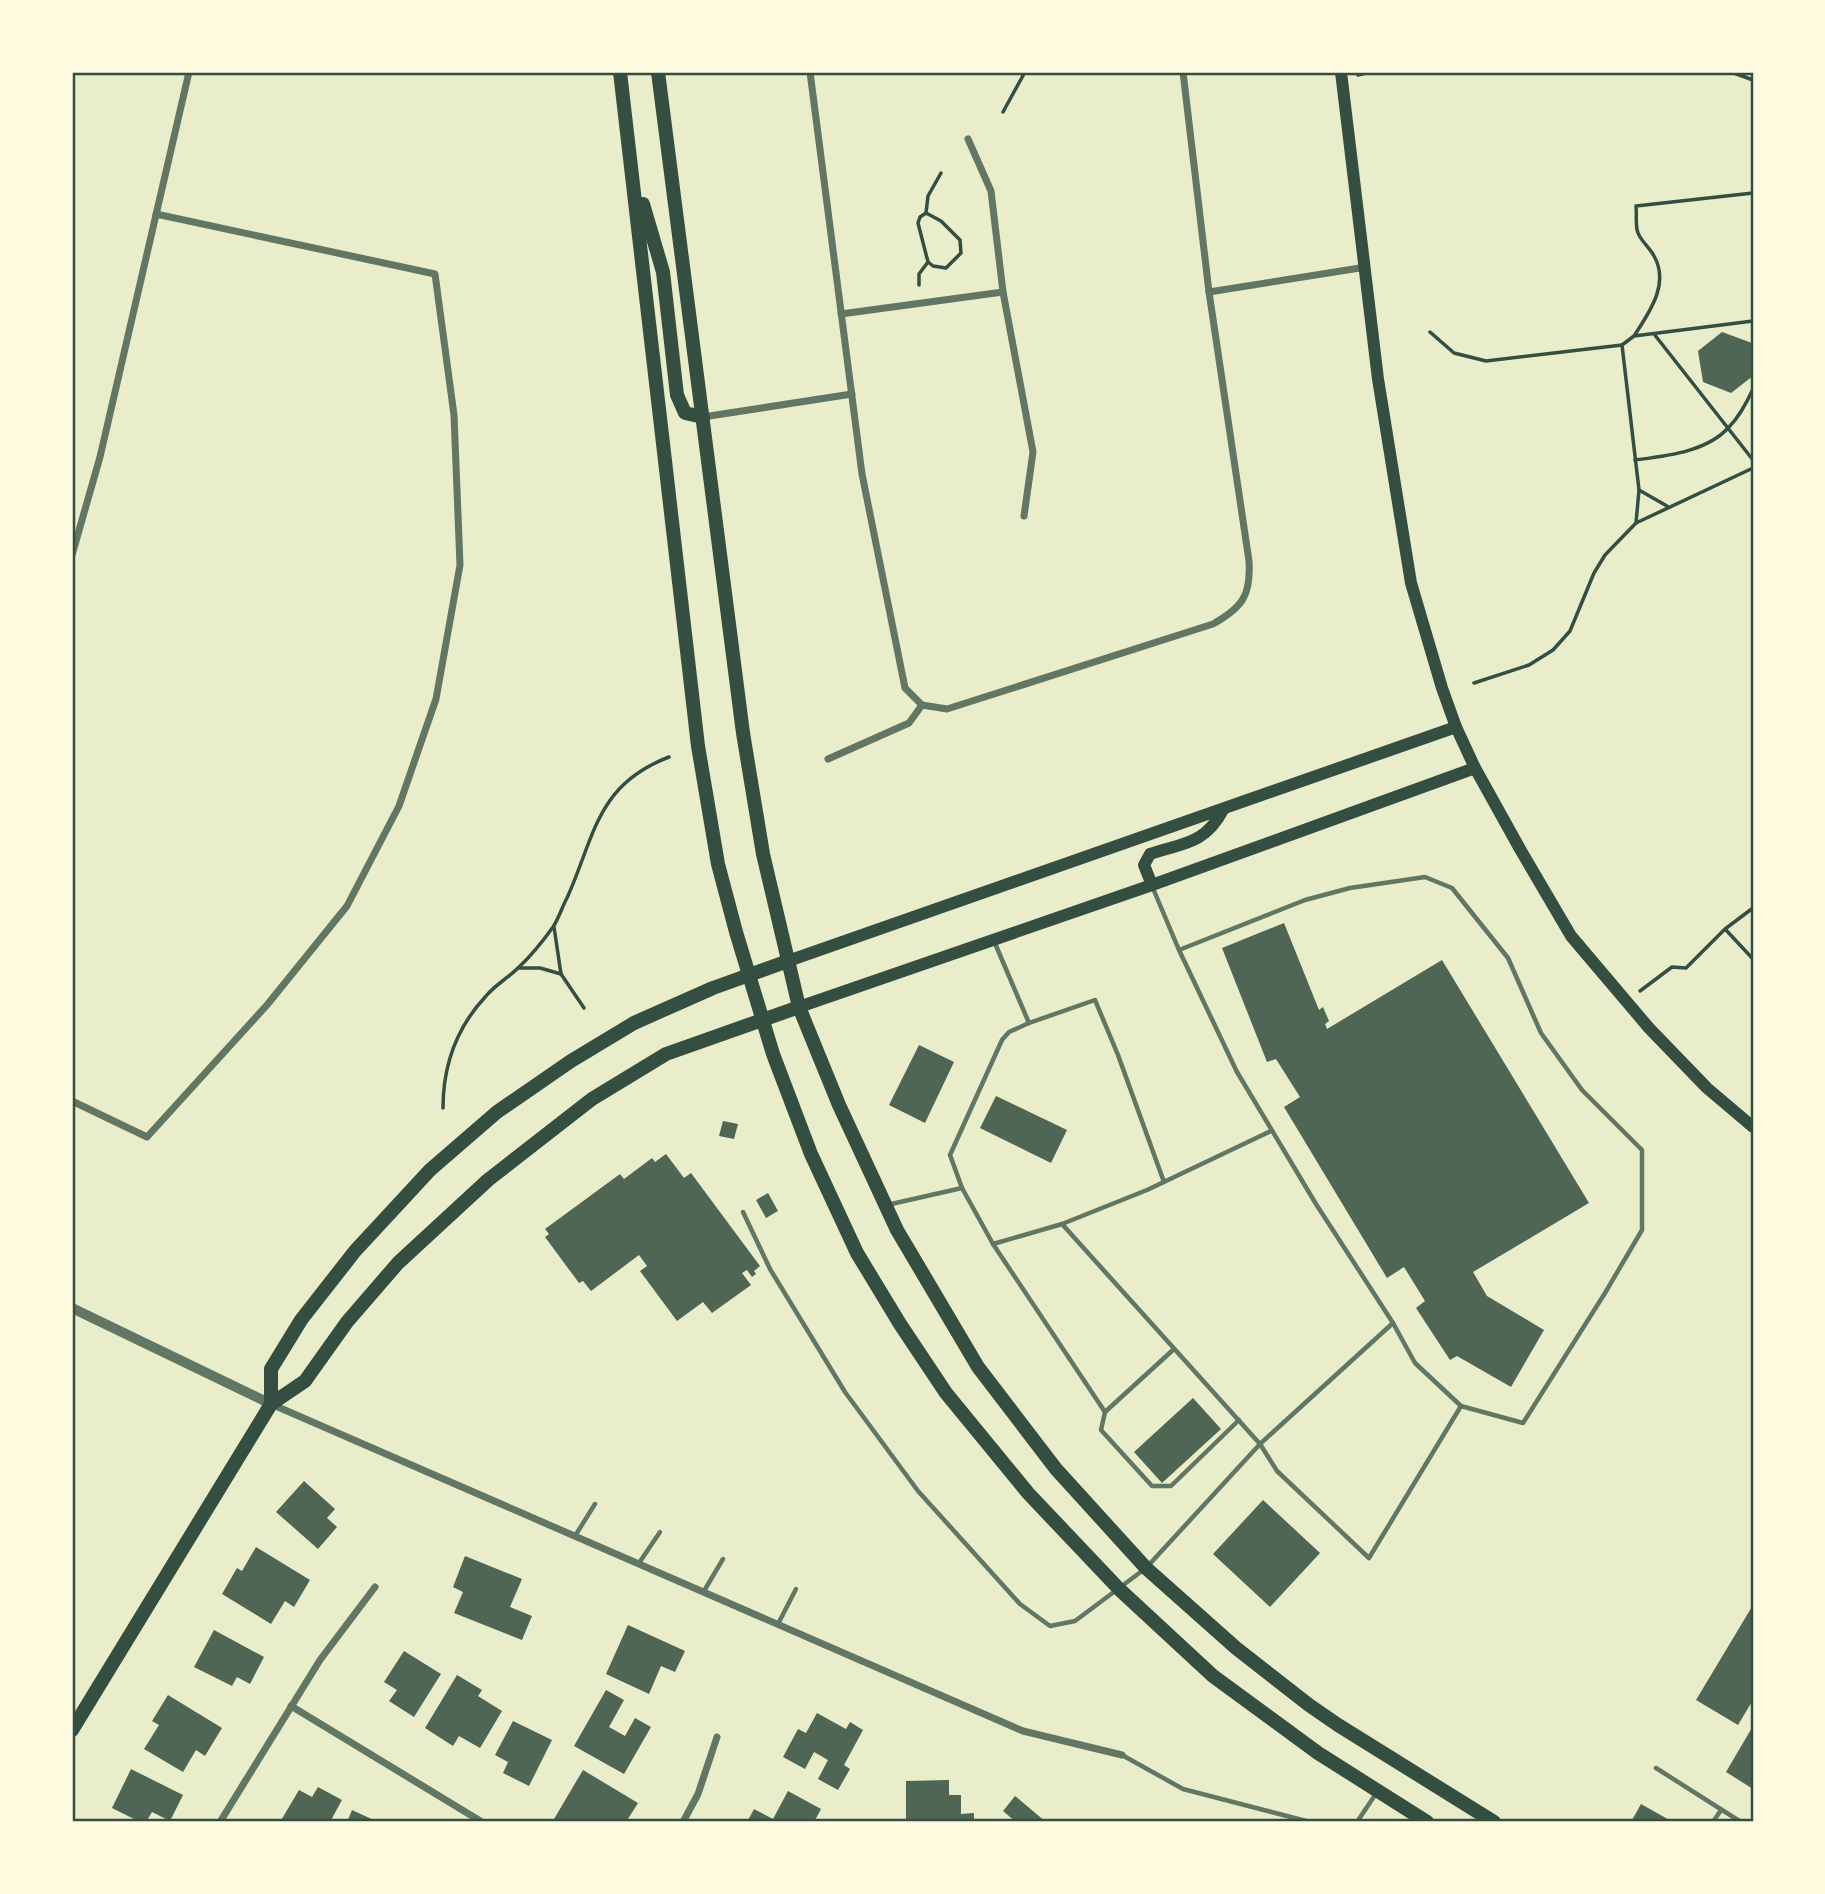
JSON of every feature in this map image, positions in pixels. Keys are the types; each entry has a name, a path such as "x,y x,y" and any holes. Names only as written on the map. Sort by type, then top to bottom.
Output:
{"main road":[{"path":"620,72 698,746 718,864 773,1054 811,1154 857,1253 900,1324 946,1393 1027,1493 1119,1589 1213,1676 1318,1754 1426,1822"},
{"path":"658,72 743,733 763,854 799,1007 839,1105 897,1230 978,1367 1056,1469 1146,1568 1236,1648 1310,1705 1494,1822"},
{"path":"1341,72 1378,379 1411,583 1456,727 1475,768 1571,936 1626,1003 1707,1088 1753,1128"},
{"path":"632,169 663,272 677,395 685,413 703,417"},
{"path":"271,1404 271,1369 301,1320 355,1251 430,1170 497,1112 634,1023 749,975 1456,727"},
{"path":"72,1730 271,1404 305,1381 347,1322 398,1264 488,1180 592,1099 666,1054 1152,885 1475,768"},
{"path":"1152,885 1144,865 1150,854 1202,837 1214,827 1223,810"}],"street":[{"path":"72,555 100,457 189,72"},
{"path":"810,72 862,474 905,688 922,705 947,709 1213,624 1242,603 1250,583 1209,292 1183,72"},
{"path":"968,139 991,191 1003,292 1033,452 1024,516"},
{"path":"72,1101 147,1137 267,1005 347,906 398,806 436,699 460,565 454,415 435,274 156,214"},
{"path":"1209,292 1366,268"},
{"path":"841,314 1003,292"},
{"path":"703,417 852,394"},
{"path":"828,759 909,723 922,705"},
{"path":"72,1308 271,1404 1023,1731 1122,1755"},
{"path":"220,1822 320,1660 375,1587"},
{"path":"290,1706 482,1822"},
{"path":"682,1822 698,1794 717,1737"}],"lane":[{"path":"1152,885 1179,950 1237,1072 1271,1131 1393,1323 1415,1363 1461,1406 1523,1423 1642,1230 1642,1150 1575,1081 1541,1033 1508,958 1452,888 1425,877 1350,888 1305,900 1179,950"},
{"path":"994,940 1029,1023"},
{"path":"1105,1412 993,1244 962,1188 950,1155 1002,1040 1009,1032 1095,1000 1164,1182"},
{"path":"993,1244 1062,1224 1164,1182 1271,1131"},
{"path":"886,1205 962,1188"},
{"path":"743,1212 770,1269 845,1392 918,1492 1020,1604 1050,1626 1075,1621 1146,1568 1261,1444 1393,1323"},
{"path":"1062,1224 1261,1444 1277,1471 1369,1558 1461,1406"},
{"path":"1174,1349 1105,1412 1101,1430 1152,1486 1171,1486 1239,1420"},
{"path":"575,1536 594,1504"},
{"path":"639,1563 660,1532"},
{"path":"704,1592 723,1559"},
{"path":"778,1624 796,1589"},
{"path":"1122,1755 1183,1789 1310,1822"},
{"path":"1656,1768 1741,1822"},
{"path":"1357,1822 1378,1791"},
{"path":"1713,1822 1721,1810"}],"path":[{"path":"1003,112 1025,72"},
{"path":"1731,72 1753,80"},
{"path":"926,213 947,226 962,246 958,258 946,268 933,266 928,262 918,223 926,213 928,196 942,173"},
{"path":"1430,332 1454,353 1486,361 1622,345 1634,336 1651,310 1660,273 1655,257 1638,234 1636,206 1753,194"},
{"path":"919,285 919,274 928,262"},
{"path":"1634,336 1753,321"},
{"path":"1654,334 1753,460"},
{"path":"1622,345 1639,490 1636,523"},
{"path":"1635,460 1672,455 1708,442 1729,429 1753,389"},
{"path":"1474,683 1529,665 1553,650 1570,632 1594,573 1605,555 1636,523 1753,468"},
{"path":"1639,490 1669,507"},
{"path":"443,1108 447,1068 460,1032 486,995 518,968 554,925 574,882 598,817 627,782 669,757"},
{"path":"1626,1003 1672,967 1686,968 1726,929 1753,908"},
{"path":"554,925 561,974 584,1008"},
{"path":"1726,929 1753,959"},
{"path":"518,968 540,968 561,974"}],"building":[{"path":"1722,332 1752,343 1753,376 1731,393 1703,382 1698,351"},
{"path":"1284,923 1319,1010 1323,1007 1329,1021 1325,1024 1327,1029 1442,960 1589,1203 1473,1272 1487,1296 1544,1330 1511,1387 1457,1356 1450,1360 1416,1308 1425,1301 1404,1267 1387,1278 1284,1107 1300,1097 1276,1059 1267,1062 1222,948"},
{"path":"919,1045 954,1062 925,1123 889,1105"},
{"path":"996,1096 1067,1130 1051,1163 980,1128"},
{"path":"723,1121 738,1124 734,1139 719,1136"},
{"path":"666,1154 684,1178 691,1173 760,1266 752,1277 747,1270 742,1273 751,1285 712,1313 703,1302 677,1321 640,1271 647,1266 639,1255 591,1291 583,1281 579,1283 545,1237 549,1234 545,1229 620,1174 624,1179 652,1158 655,1162"},
{"path":"768,1193 778,1211 766,1218 756,1200"},
{"path":"1193,1398 1221,1429 1162,1483 1134,1452"},
{"path":"304,1481 335,1509 327,1518 337,1527 318,1549 276,1512"},
{"path":"1263,1500 1320,1553 1270,1607 1213,1554"},
{"path":"256,1547 310,1580 294,1607 285,1601 271,1624 222,1594 237,1568 242,1571"},
{"path":"465,1556 522,1579 510,1607 532,1616 522,1640 454,1613 463,1592 453,1587"},
{"path":"1753,1605 1753,1700 1738,1725 1696,1700"},
{"path":"628,1625 685,1651 675,1672 661,1666 649,1694 606,1674"},
{"path":"214,1630 264,1657 250,1684 237,1677 232,1686 194,1667"},
{"path":"404,1651 441,1674 414,1717 389,1701 397,1690 384,1682"},
{"path":"457,1675 482,1690 478,1696 502,1711 480,1748 459,1736 453,1746 425,1728"},
{"path":"606,1690 624,1700 609,1727 625,1736 635,1718 651,1727 624,1774 574,1746"},
{"path":"168,1695 222,1728 205,1756 196,1750 183,1772 144,1749 159,1725 152,1721"},
{"path":"817,1713 846,1729 850,1722 863,1730 844,1765 850,1769 838,1790 818,1779 828,1760 814,1752 805,1769 783,1757 798,1729 806,1733"},
{"path":"513,1721 552,1740 529,1786 503,1773 508,1762 495,1755"},
{"path":"1753,1726 1753,1789 1726,1772"},
{"path":"131,1769 183,1795 170,1821 152,1812 146,1822 140,1822 112,1808"},
{"path":"583,1770 638,1803 626,1822 559,1822 554,1819"},
{"path":"949,1780 949,1795 961,1795 961,1814 974,1813 974,1822 906,1822 906,1781"},
{"path":"318,1787 342,1800 330,1822 280,1822 299,1790 312,1797"},
{"path":"788,1791 821,1809 814,1822 747,1822 754,1809 773,1819"},
{"path":"1015,1796 1046,1822 1016,1822 1003,1811"},
{"path":"1641,1804 1673,1822 1631,1822"},
{"path":"352,1810 378,1822 347,1822"}]}
